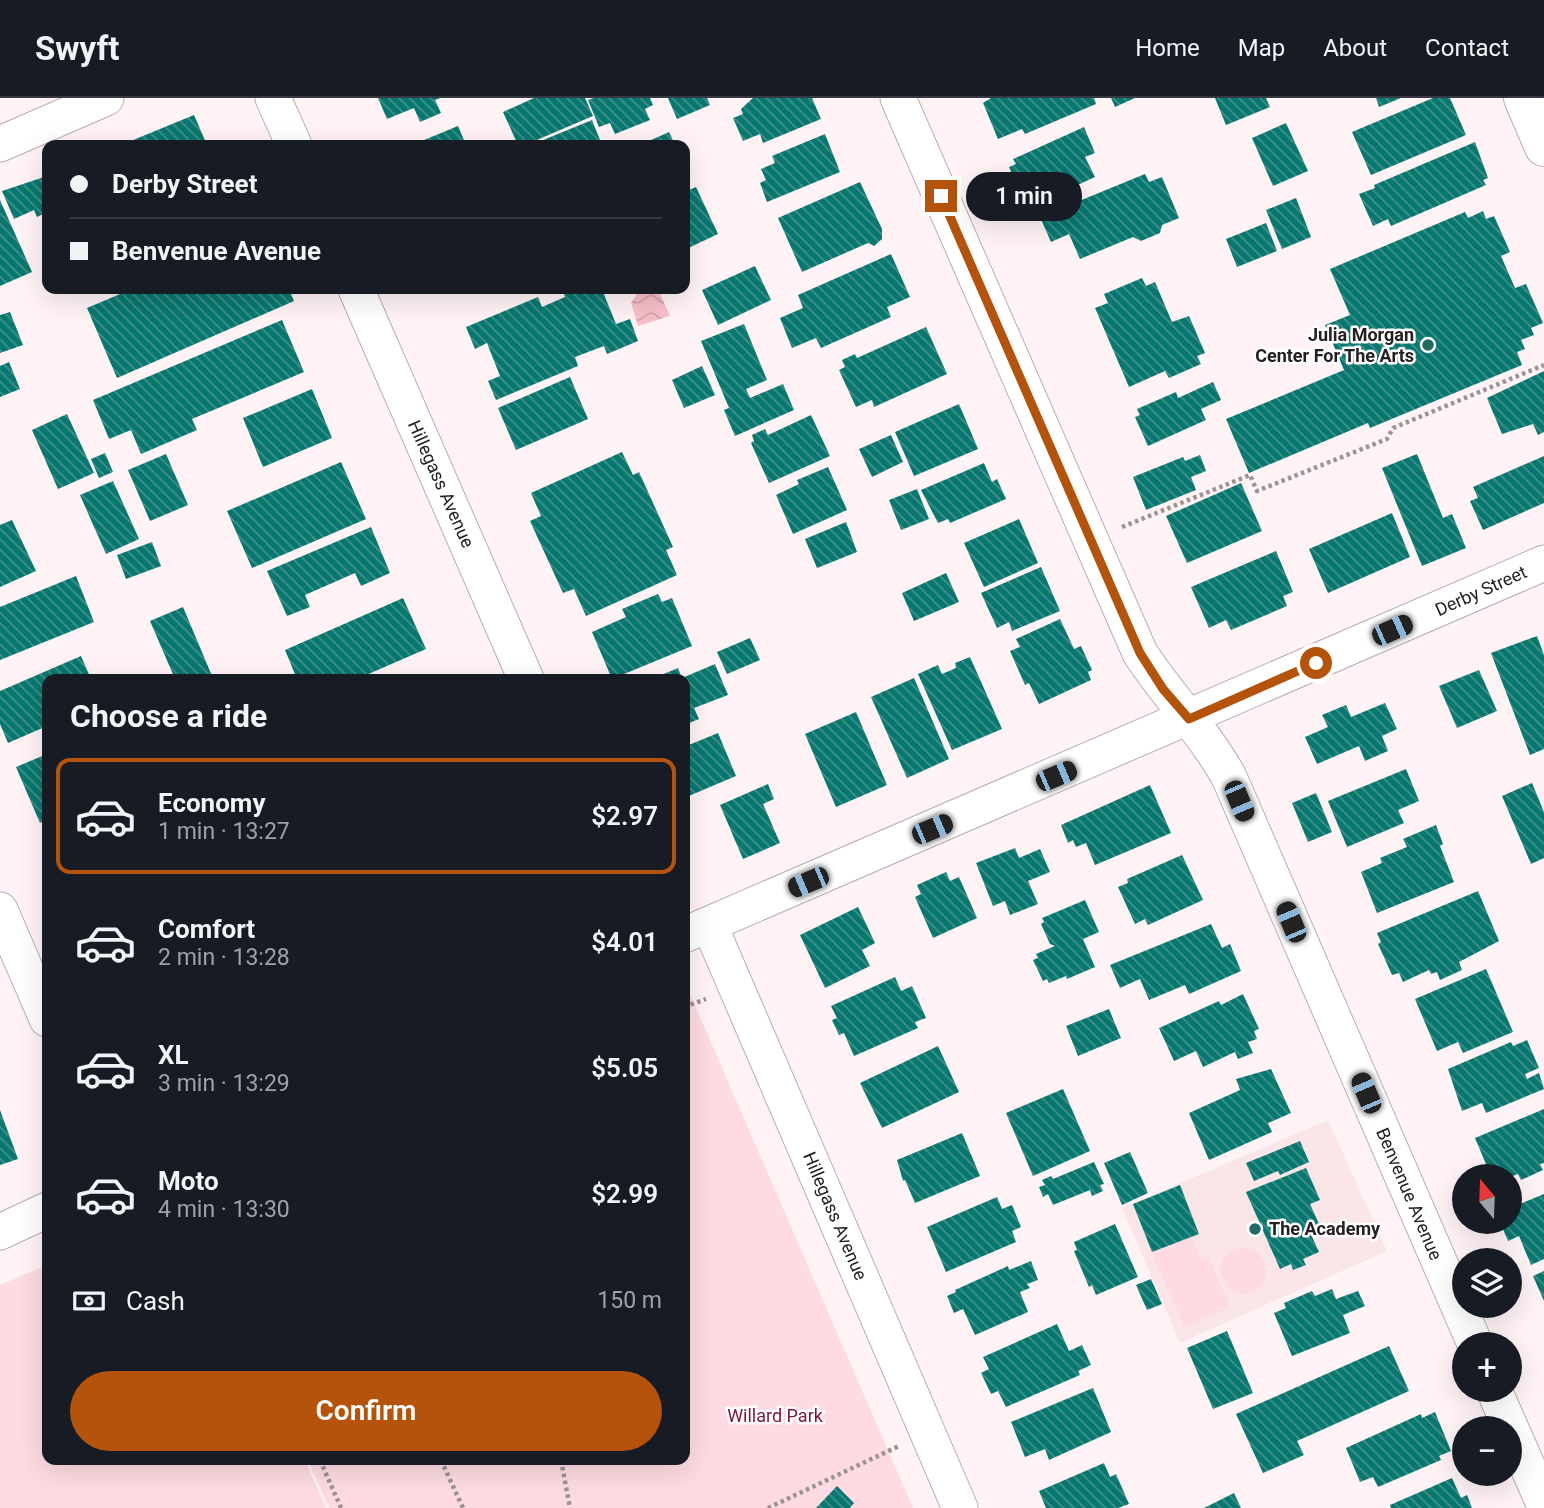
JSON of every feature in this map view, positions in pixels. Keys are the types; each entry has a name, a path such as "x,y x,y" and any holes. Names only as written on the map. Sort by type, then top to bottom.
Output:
{"street":[{"path":"0,144 106,98"},
{"path":"273,98 292,140"},
{"name":"Benvenue Avenue","path":"898,98 1140,653 1163,689 1212,746 1229,777 1470,1332"},
{"path":"1523,98 1544,147"},
{"name":"Hillegass Avenue","path":"358,294 524,674"},
{"name":"Derby Street","path":"696,930 1189,719 1544,563"},
{"path":"0,910 42,1007"},
{"name":"Hillegass Avenue","path":"696,930 929,1433 960,1508"},
{"path":"0,1231 42,1212"},
{"path":"1499,1402 1544,1504"}],"path":[{"path":"1092,539 1250,475 1257,491 1387,439 1393,428 1544,365"},
{"path":"768,1508 929,1433"},
{"path":"322,1465 341,1508"},
{"path":"443,1465 463,1508"},
{"path":"562,1465 570,1508"}],"shaded area":[{"name":"The Academy","path":"1328,1120 1387,1251 1180,1343 1122,1208"}],"green space":[{"name":"Willard Park","path":"690,994 913,1508 329,1508 310,1465 690,1465"},
{"path":"1191,1237 1201,1259 1208,1256 1230,1307 1184,1327 1152,1254"},
{"path":"1243,1248 1259,1255 1266,1271 1259,1287 1243,1294 1227,1287 1220,1271 1227,1255"},
{"path":"42,1267 42,1465 307,1465 326,1508 0,1508 0,1285"}],"water":[{"path":"660,294 670,316 638,326 631,303 636,296"}],"building":[{"path":"378,98 440,98 435,100 441,113 420,122 414,108 387,119"},
{"path":"534,98 585,98 593,116 537,140 516,140 503,112"},
{"path":"650,98 653,105 645,109 650,120 615,134 610,123 599,127 588,100"},
{"path":"668,98 707,98 710,105 677,119"},
{"path":"753,98 812,98 821,119 763,143 760,134 743,141 733,118 743,114 741,109"},
{"path":"991,98 1094,98 1096,104 1025,134 1022,129 998,139 983,103"},
{"path":"1111,98 1135,98 1115,107"},
{"path":"1215,98 1266,98 1270,107 1226,125"},
{"path":"1376,98 1401,98 1379,107"},
{"path":"1433,98 1450,98 1466,135 1371,175 1352,132"},
{"path":"194,115 205,140 133,140"},
{"path":"592,120 600,140 543,140"},
{"path":"1286,123 1308,171 1273,186 1252,138"},
{"path":"458,126 464,140 424,140"},
{"path":"1084,127 1095,153 1085,157 1095,177 1034,205 1025,185 1018,188 1009,167 1016,164 1013,159"},
{"path":"669,132 673,140 651,140"},
{"path":"825,134 840,172 767,202 760,183 766,180 761,169 775,163 772,156"},
{"path":"1475,142 1488,178 1483,180 1486,185 1391,226 1388,219 1373,226 1359,194"},
{"path":"1145,174 1149,182 1162,177 1179,218 1162,225 1160,233 1141,241 1133,237 1080,259 1069,234 1051,242 1040,217"},
{"path":"42,178 42,214 37,217 34,210 14,219 2,191"},
{"path":"860,182 882,229 882,239 874,246 868,243 802,272 778,218"},
{"path":"696,187 718,234 690,247 690,190"},
{"path":"1296,198 1311,237 1282,249 1266,210"},
{"path":"0,200 32,272 0,286"},
{"name":"Julia Morgan Center For The Arts","path":"1483,211 1486,219 1494,216 1510,252 1501,256 1515,288 1526,284 1543,323 1531,328 1534,335 1521,340 1525,349 1517,352 1522,365 1370,428 1368,423 1249,473 1226,419 1344,370 1325,325 1350,315 1330,269 1465,212 1468,218"},
{"path":"1266,223 1277,251 1237,267 1226,239"},
{"path":"891,254 910,297 887,307 891,317 821,348 816,338 792,348 780,318 803,308 798,295"},
{"path":"755,266 771,300 718,325 702,290"},
{"path":"1142,278 1146,286 1155,282 1172,322 1189,316 1205,353 1197,356 1201,364 1169,378 1165,371 1129,387 1095,308 1108,303 1104,294"},
{"path":"120,294 291,294 294,301 117,378 87,308"},
{"path":"564,294 604,294 616,324 630,319 638,341 607,354 604,346 575,357 578,366 496,400 488,381 500,376 487,343 475,349 466,327 538,297 542,307 565,297"},
{"path":"10,312 23,345 0,353 0,315"},
{"path":"282,320 304,372 192,419 197,430 141,454 131,430 109,439 93,400"},
{"path":"744,324 767,380 746,389 750,398 783,384 794,410 735,436 724,410 729,408 701,341"},
{"path":"926,327 947,374 874,407 872,400 856,407 839,370 845,367 842,360 855,354 857,358"},
{"path":"9,362 20,389 0,397 0,366"},
{"path":"702,366 715,395 684,408 672,380"},
{"path":"1544,371 1544,432 1538,435 1533,424 1502,434 1487,398"},
{"path":"570,377 588,419 516,450 498,408"},
{"path":"1213,382 1221,400 1201,409 1206,420 1148,446 1135,417 1140,415 1137,409 1176,392 1178,398"},
{"path":"312,389 332,438 263,467 243,418"},
{"path":"959,404 978,449 914,476 895,432"},
{"path":"67,414 94,473 58,489 32,430"},
{"path":"811,415 830,456 769,483 751,443 754,441 752,435 765,429 768,435"},
{"path":"891,435 903,462 872,477 859,449"},
{"path":"622,452 633,475 639,472 673,547 666,550 677,575 586,616 574,589 563,593 530,521 541,516 531,493"},
{"path":"105,453 113,472 99,478 91,459"},
{"path":"166,454 188,505 150,521 128,470"},
{"path":"1417,454 1443,518 1452,514 1466,548 1422,566 1382,468"},
{"path":"1200,455 1206,471 1191,477 1196,490 1146,510 1133,477 1183,457 1185,461"},
{"path":"1544,456 1544,503 1483,530 1470,501 1478,498 1473,487"},
{"path":"341,462 366,519 252,568 227,511"},
{"path":"984,463 992,482 997,479 1006,499 950,523 948,519 938,523 921,490"},
{"path":"828,467 847,510 793,534 776,495 799,484 797,480"},
{"path":"113,481 139,539 106,554 80,495"},
{"path":"1241,483 1262,531 1187,563 1166,516"},
{"path":"917,489 929,519 901,530 889,500"},
{"path":"1392,513 1410,557 1328,593 1309,549"},
{"path":"1019,519 1038,563 984,587 964,543"},
{"path":"12,520 36,571 0,587 0,525"},
{"path":"846,522 857,552 817,568 805,539"},
{"path":"371,527 390,573 361,586 355,573 305,595 310,607 287,616 267,571"},
{"path":"152,542 161,566 126,579 117,555"},
{"path":"1276,551 1293,592 1283,596 1287,606 1231,630 1226,620 1209,628 1191,587"},
{"path":"1041,567 1060,611 1012,631 1009,622 997,628 981,593"},
{"path":"946,573 959,602 914,621 902,593"},
{"path":"76,576 94,622 0,660 0,607"},
{"path":"658,594 662,602 672,598 692,646 624,674 610,674 592,632 626,617 622,609"},
{"path":"403,598 426,649 368,674 295,674 285,650"},
{"path":"183,607 211,674 173,674 150,621"},
{"path":"1060,619 1074,649 1081,646 1092,670 1088,672 1091,680 1039,704 1029,683 1025,685 1010,651 1020,647 1016,639"},
{"path":"1537,636 1544,655 1544,749 1530,755 1491,653"},
{"path":"750,638 760,660 727,674 717,652"},
{"path":"81,656 89,674 42,674 42,728 8,743 0,724 0,691"},
{"path":"970,657 1002,729 952,750 918,674 938,665 942,674 956,668 955,663"},
{"path":"715,664 728,695 694,708 699,719 690,723 690,675"},
{"path":"678,668 680,674 664,674"},
{"path":"1479,670 1497,711 1457,728 1439,686"},
{"path":"914,678 949,759 907,778 871,697"},
{"path":"1385,703 1397,729 1382,736 1388,751 1365,761 1359,746 1317,764 1305,737 1328,727 1322,715 1346,705 1351,717"},
{"path":"856,712 887,785 836,807 805,734"},
{"path":"718,733 736,776 690,795 690,745"},
{"path":"42,756 40,823 16,767"},
{"path":"1406,769 1419,801 1398,810 1404,823 1347,847 1328,801"},
{"path":"1532,783 1544,812 1544,858 1531,864 1502,796"},
{"path":"768,784 774,799 763,804 780,843 743,859 720,805"},
{"path":"1150,785 1171,833 1095,865 1086,843 1076,847 1073,840 1068,843 1061,825"},
{"path":"1316,793 1332,832 1308,842 1292,803"},
{"path":"1436,825 1443,844 1440,846 1454,882 1377,913 1361,872 1382,863 1380,858 1407,847 1403,839"},
{"path":"1015,848 1019,858 1040,849 1050,872 1028,881 1038,904 1010,915 1005,901 993,906 976,863"},
{"path":"1182,855 1203,900 1148,925 1145,919 1135,924 1118,887 1128,883 1127,879"},
{"path":"946,872 950,881 959,877 977,918 933,938 915,897 921,894 917,885"},
{"path":"1478,891 1499,941 1459,962 1462,970 1440,980 1437,972 1431,974 1429,970 1403,982 1399,973 1392,975 1378,944 1381,942 1377,933"},
{"path":"1085,900 1099,932 1083,939 1095,967 1067,979 1066,976 1049,983 1047,979 1043,981 1033,960 1038,958 1036,954 1055,946 1050,944 1041,924 1044,922 1042,918"},
{"path":"858,907 875,943 862,950 870,966 825,988 800,935"},
{"path":"1211,924 1222,948 1230,944 1241,971 1189,994 1185,985 1149,1000 1140,979 1120,988 1110,965"},
{"path":"1486,969 1513,1032 1463,1053 1458,1042 1437,1051 1415,999"},
{"path":"895,977 901,991 912,986 926,1018 915,1022 918,1028 854,1056 844,1033 839,1035 832,1020 837,1018 831,1006"},
{"path":"1243,994 1259,1029 1254,1031 1257,1039 1248,1042 1253,1053 1238,1059 1235,1052 1203,1067 1196,1051 1174,1061 1159,1028 1219,1001 1221,1005"},
{"path":"1109,1009 1121,1038 1078,1056 1066,1026"},
{"path":"1527,1040 1539,1068 1525,1074 1527,1079 1539,1073 1544,1089 1486,1113 1482,1103 1462,1111 1448,1069 1511,1042 1513,1046"},
{"path":"938,1046 959,1092 882,1128 860,1083"},
{"path":"1271,1069 1291,1113 1268,1123 1272,1132 1209,1160 1189,1113 1240,1090 1236,1079"},
{"path":"1063,1089 1090,1151 1033,1176 1006,1113"},
{"path":"1544,1109 1544,1163 1540,1164 1543,1170 1522,1180 1522,1164 1486,1164 1475,1138"},
{"path":"0,1110 18,1159 0,1165"},
{"path":"962,1133 980,1176 915,1203 905,1180 903,1181 897,1160"},
{"path":"1300,1141 1309,1162 1280,1175 1278,1171 1254,1181 1246,1163"},
{"path":"1130,1152 1148,1193 1122,1205 1104,1163"},
{"path":"1094,1162 1104,1184 1100,1185 1103,1191 1092,1196 1090,1190 1053,1205 1048,1194 1043,1197 1039,1187 1045,1185 1042,1180 1051,1176 1053,1179"},
{"path":"1306,1168 1320,1200 1310,1204 1319,1224 1308,1228 1319,1252 1303,1259 1306,1265 1293,1270 1291,1264 1280,1269 1246,1192"},
{"path":"1180,1185 1199,1234 1152,1252 1133,1204"},
{"path":"1544,1194 1544,1259 1531,1265 1519,1236 1508,1241 1505,1234 1522,1234 1522,1203"},
{"path":"997,1197 1002,1209 1012,1205 1021,1227 1012,1231 1016,1242 946,1272 927,1227"},
{"path":"1115,1224 1138,1277 1096,1295 1092,1285 1089,1287 1074,1251 1077,1250 1074,1242"},
{"path":"1031,1261 1038,1280 1027,1284 1030,1288 1020,1292 1028,1312 975,1335 963,1309 954,1313 947,1296 956,1292 955,1290 1008,1266 1009,1270"},
{"path":"1544,1271 1544,1301 1533,1276"},
{"path":"1151,1279 1162,1304 1147,1310 1136,1285"},
{"path":"1332,1289 1336,1299 1358,1291 1365,1306 1343,1315 1350,1333 1292,1356 1274,1313 1286,1308 1284,1303 1312,1291 1315,1296"},
{"path":"1057,1324 1069,1351 1082,1345 1091,1365 1078,1371 1080,1375 1006,1407 998,1391 991,1394 981,1373 989,1369 983,1357"},
{"path":"1227,1331 1253,1393 1213,1409 1187,1348"},
{"path":"1389,1346 1409,1391 1297,1441 1304,1455 1263,1473 1236,1414"},
{"path":"1093,1388 1111,1432 1049,1460 1045,1449 1025,1457 1011,1422"},
{"path":"1435,1412 1451,1451 1439,1456 1441,1460 1378,1487 1373,1477 1360,1482 1346,1448 1421,1414 1422,1418"},
{"path":"1104,1463 1110,1477 1116,1474 1129,1504 1118,1508 1046,1508 1039,1491"},
{"path":"1452,1478 1452,1486 1456,1486 1461,1498 1467,1495 1472,1508 1391,1508 1390,1505"},
{"path":"837,1486 854,1503 850,1508 816,1508"},
{"path":"1234,1493 1241,1508 1204,1508"}],"place":[{"name":"Julia Morgan Center For The Arts","path":"1428,345"},
{"name":"The Academy","path":"1255,1229"}],"route":[{"path":"941,196 1140,653 1163,689 1189,719 1316,663"}]}
